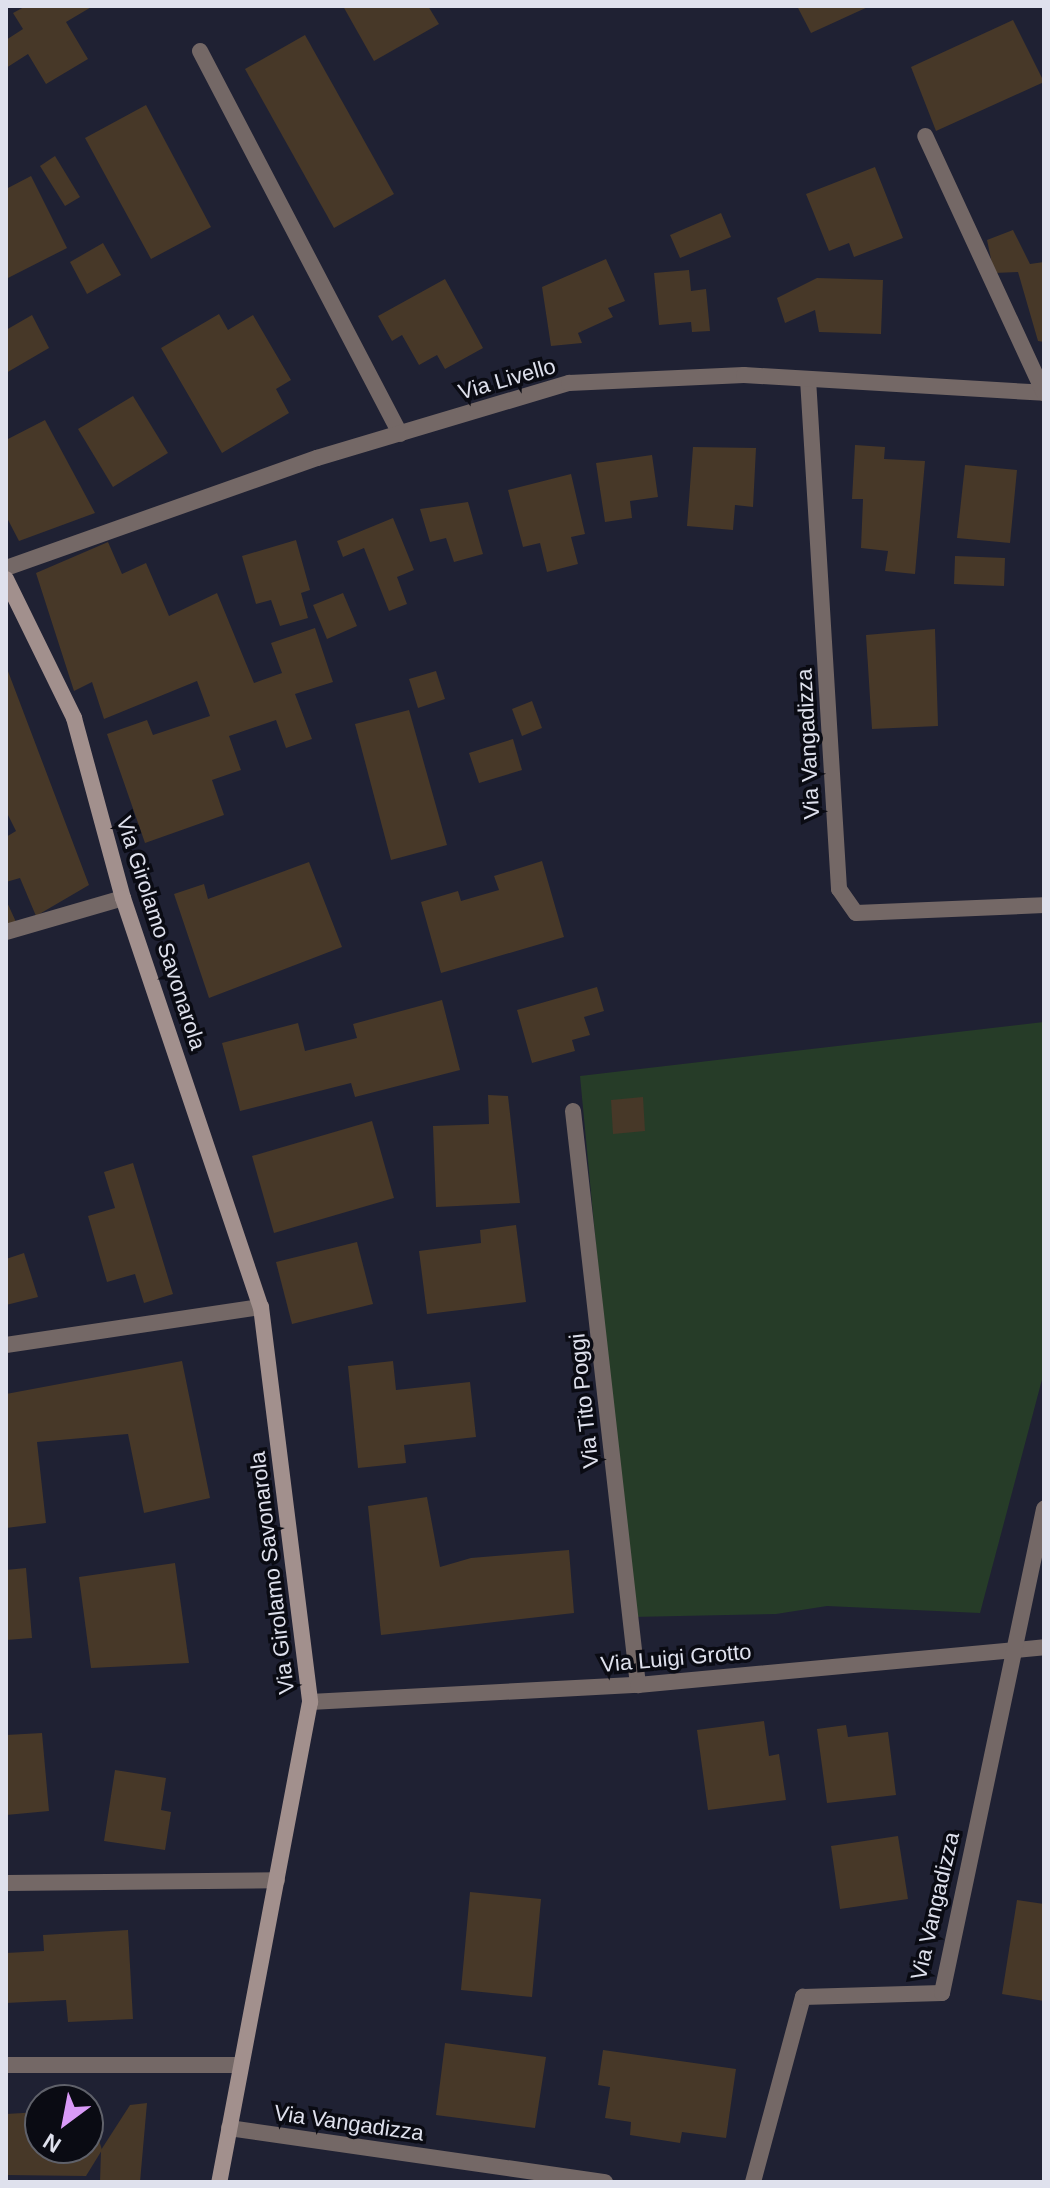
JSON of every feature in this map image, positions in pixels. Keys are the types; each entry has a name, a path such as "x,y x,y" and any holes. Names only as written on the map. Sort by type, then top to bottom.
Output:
{"street":[{"path":"200,51 400,434"},
{"path":"925,136 1044,393"},
{"name":"Via Livello","path":"6,568 400,434 569,383 744,375 1044,393"},
{"name":"Via Vangadizza","path":"808,379 839,889 856,913 1044,905"},
{"name":"Via Girolamo Savonarola","path":"6,579 74,718 123,898 261,1307 310,1702 219,2182"},
{"path":"6,932 123,898"},
{"name":"Via Tito Poggi","path":"573,1111 638,1685"},
{"path":"6,1345 261,1307"},
{"name":"Via Vangadizza","path":"753,2182 803,1997 942,1993 1044,1509"},
{"name":"Via Luigi Grotto","path":"310,1702 638,1685 1015,1646 1044,1647"},
{"path":"6,1883 277,1880"},
{"path":"6,2065 241,2065"},
{"name":"Via Vangadizza","path":"229,2128 605,2182"}],"green space":[{"path":"1044,1022 1044,1372 980,1613 827,1606 776,1614 631,1617 580,1076"}],"building":[{"path":"26,6 93,6 66,22 88,59 46,84 28,54 6,68 6,40 23,29 13,13"},
{"path":"343,6 428,6 439,24 374,61"},
{"path":"797,6 870,6 811,33"},
{"path":"1013,20 1044,82 936,131 911,67"},
{"path":"305,35 394,194 334,228 245,69"},
{"path":"146,105 211,227 151,259 85,138"},
{"path":"55,156 80,197 65,206 40,166"},
{"path":"875,167 903,238 854,257 849,243 829,251 806,194"},
{"path":"31,176 67,248 6,279 6,189"},
{"path":"721,213 731,237 680,258 670,235"},
{"path":"1013,230 1030,264 1044,262 1044,342 1038,341 1018,272 994,273 987,240"},
{"path":"103,243 121,275 87,294 70,262"},
{"path":"606,259 625,301 608,308 613,317 578,333 582,343 551,346 542,287"},
{"path":"689,270 691,291 706,289 710,331 692,332 691,322 659,325 654,273"},
{"path":"817,278 883,280 881,334 819,332 815,310 785,323 777,298"},
{"path":"445,279 483,348 445,369 437,355 419,365 402,335 392,341 378,316"},
{"path":"219,314 228,330 253,315 291,380 276,389 289,413 222,453 161,348"},
{"path":"32,315 49,348 6,373 6,330"},
{"path":"133,396 168,453 113,487 78,429"},
{"path":"45,420 95,513 19,541 6,516 6,440"},
{"path":"855,445 885,447 884,459 925,461 915,574 885,571 888,551 861,548 863,499 852,499"},
{"path":"693,447 756,448 753,507 735,505 733,530 687,526"},
{"path":"652,455 658,497 630,501 632,518 605,522 596,463"},
{"path":"965,465 1017,470 1010,543 957,538"},
{"path":"571,474 585,534 571,537 578,564 547,572 540,543 523,547 508,490"},
{"path":"468,502 483,554 454,562 446,538 430,542 420,509"},
{"path":"393,518 414,570 397,577 407,604 389,611 364,548 343,557 337,541"},
{"path":"296,540 310,590 301,593 308,618 280,626 271,600 256,604 242,556"},
{"path":"108,542 122,574 146,563 169,616 217,593 254,683 282,673 271,643 315,628 333,682 295,694 312,739 286,748 276,720 229,736 241,770 212,780 224,815 145,843 107,734 147,720 153,735 210,716 197,681 104,719 92,682 74,691 36,573"},
{"path":"955,556 1005,558 1004,586 954,584"},
{"path":"343,593 357,626 327,639 313,605"},
{"path":"935,629 938,726 872,729 866,635"},
{"path":"6,666 89,885 36,916 20,878 6,882 6,837 16,831 6,811"},
{"path":"436,671 445,699 418,708 409,679"},
{"path":"532,701 542,728 522,736 512,709"},
{"path":"409,710 447,845 391,860 355,724"},
{"path":"513,739 522,770 479,783 469,753"},
{"path":"542,861 564,937 441,973 421,902 458,891 461,901 499,890 494,876"},
{"path":"309,862 342,947 209,998 174,894 204,884 208,899"},
{"path":"6,900 16,922 6,927"},
{"path":"597,987 604,1011 584,1017 590,1035 572,1040 575,1051 532,1063 517,1010"},
{"path":"442,1000 460,1070 355,1097 351,1083 240,1111 222,1043 298,1023 305,1051 357,1038 353,1024"},
{"path":"488,1095 508,1096 520,1203 436,1207 433,1126 489,1124"},
{"path":"643,1097 645,1131 613,1134 611,1100"},
{"path":"372,1121 394,1198 274,1233 252,1156"},
{"path":"133,1163 173,1294 144,1303 135,1274 107,1282 88,1216 115,1208 104,1172"},
{"path":"516,1225 526,1302 427,1314 419,1251 481,1243 480,1230"},
{"path":"357,1242 373,1304 292,1324 276,1262"},
{"path":"24,1253 38,1297 6,1305 6,1259"},
{"path":"182,1361 210,1498 144,1513 128,1434 37,1442 46,1523 6,1528 6,1394"},
{"path":"393,1361 396,1390 470,1382 476,1437 404,1445 406,1463 358,1468 348,1366"},
{"path":"427,1497 440,1567 471,1558 569,1550 574,1613 381,1635 368,1506"},
{"path":"175,1563 189,1663 91,1668 79,1577"},
{"path":"26,1568 32,1638 6,1640 6,1570"},
{"path":"764,1721 769,1756 779,1754 786,1800 708,1810 697,1730"},
{"path":"846,1725 848,1737 888,1732 896,1795 827,1803 817,1729"},
{"path":"42,1733 49,1811 6,1815 6,1735"},
{"path":"115,1770 166,1778 161,1810 171,1812 165,1850 104,1841"},
{"path":"898,1836 908,1899 840,1909 831,1846"},
{"path":"470,1892 541,1899 532,1997 461,1990"},
{"path":"1017,1900 1044,1904 1044,2001 1002,1994"},
{"path":"128,1930 133,2019 68,2022 66,2000 6,2003 6,1953 44,1951 43,1935"},
{"path":"445,2043 546,2057 535,2128 436,2115"},
{"path":"603,2050 736,2069 726,2138 682,2132 680,2143 630,2135 631,2122 605,2118 610,2087 598,2085"},
{"path":"147,2103 140,2182 100,2182 104,2145 130,2105"},
{"path":"24,2113 24,2164 93,2164 86,2176 6,2175 6,2114"}]}
